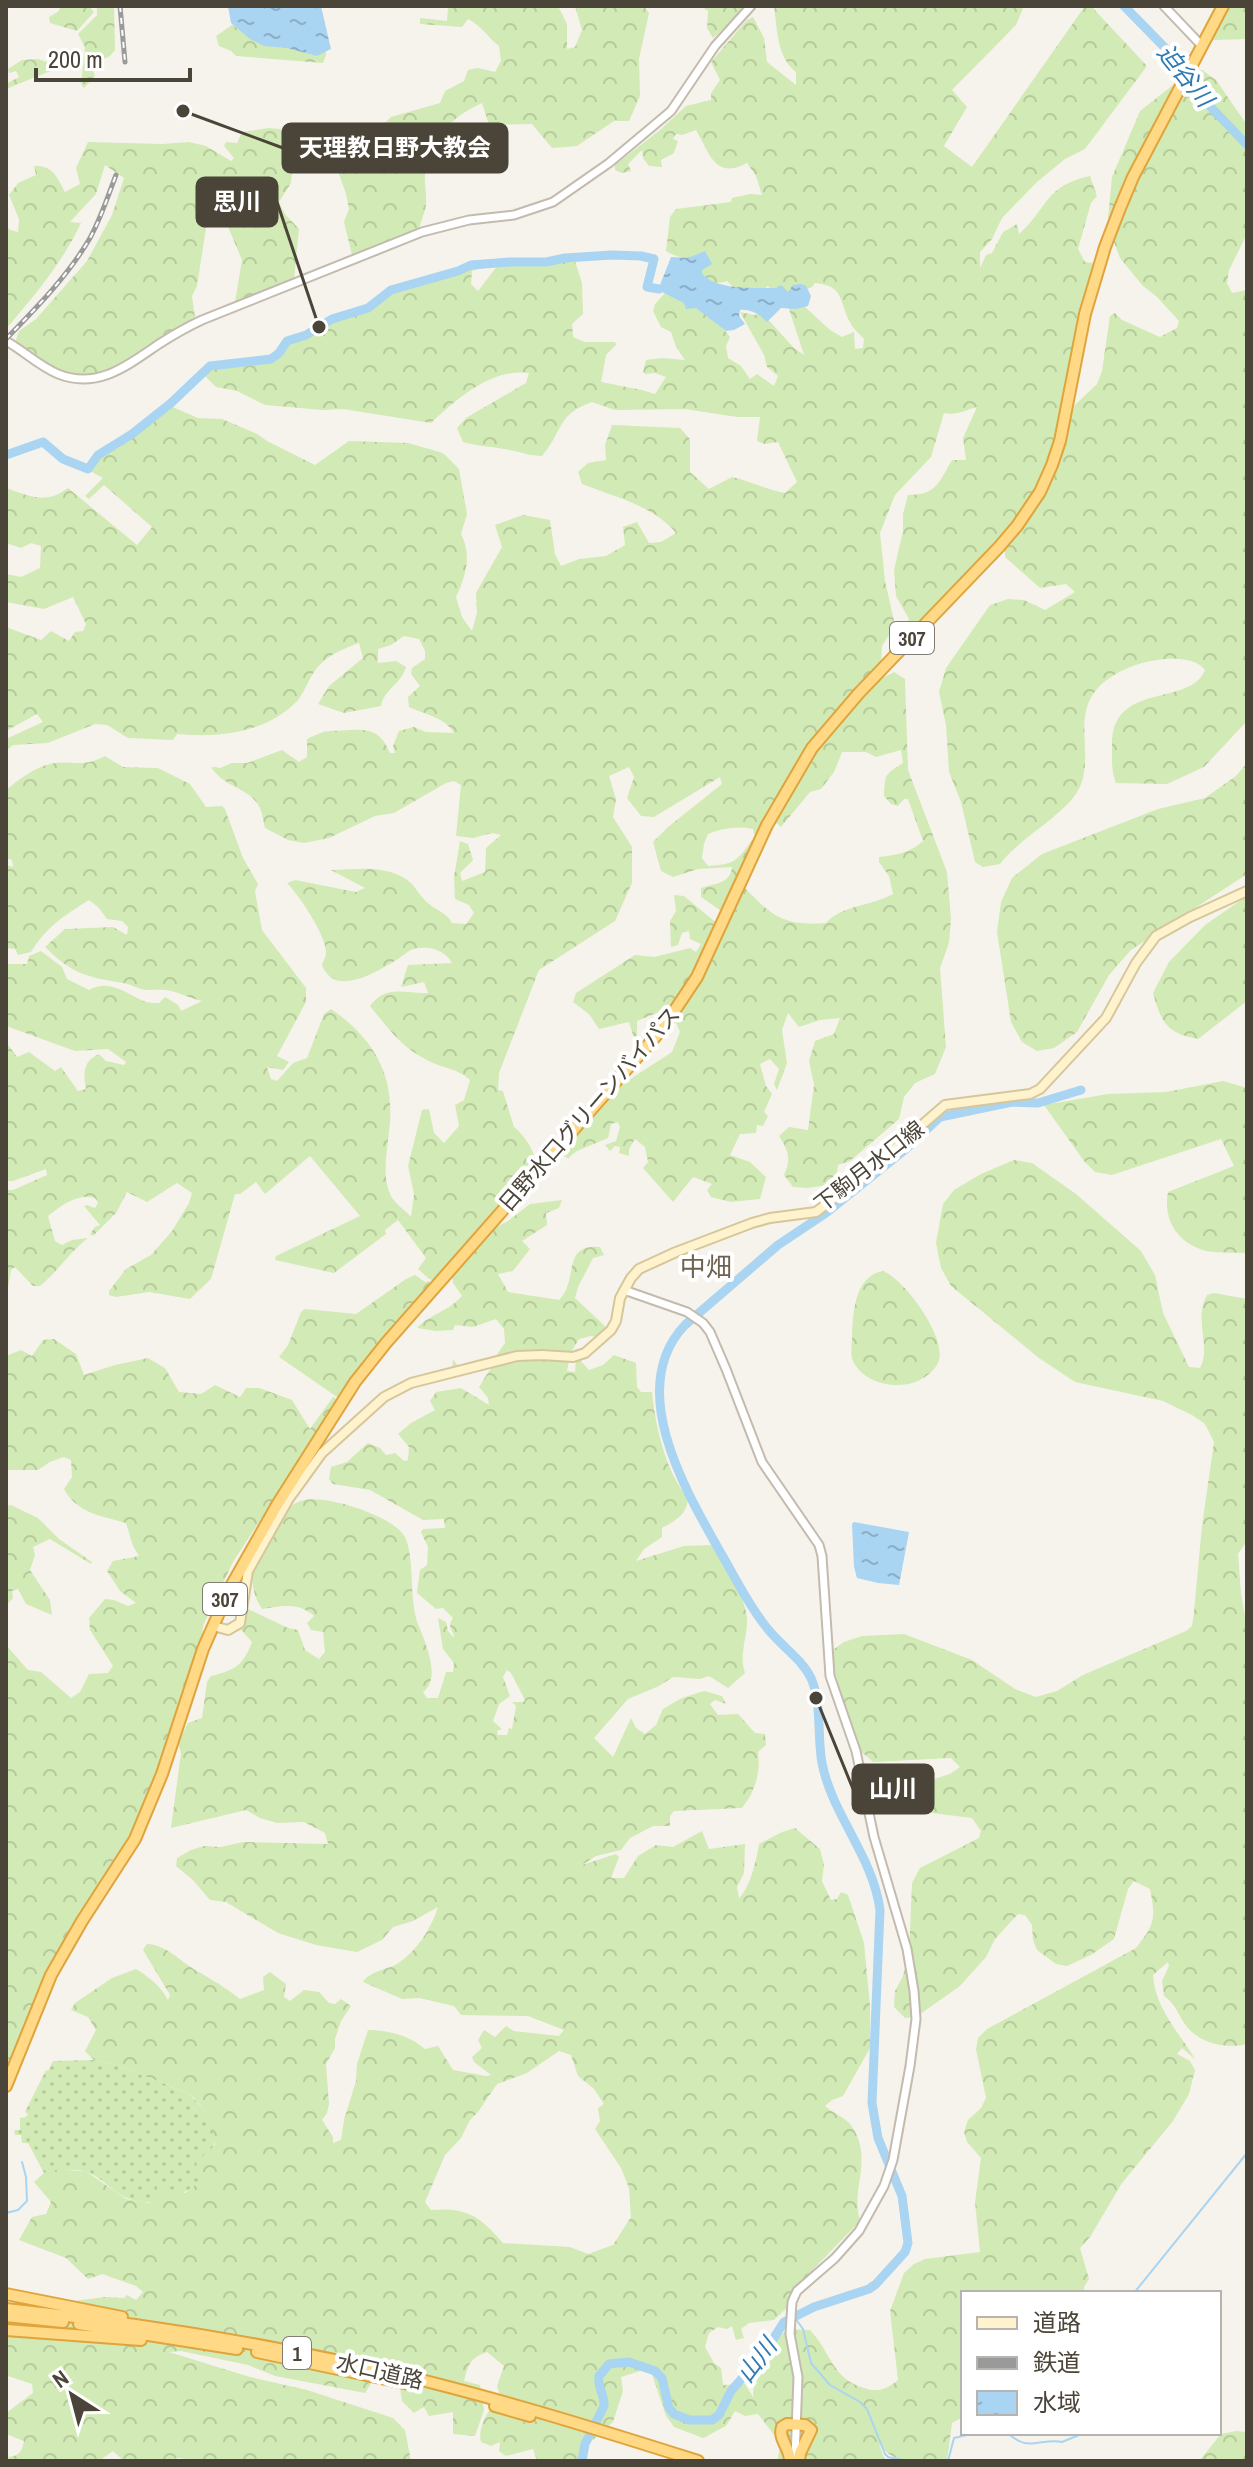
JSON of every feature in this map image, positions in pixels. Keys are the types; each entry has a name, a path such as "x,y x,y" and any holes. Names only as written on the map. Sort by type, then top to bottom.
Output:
{"highway":[{"name":"日野水口グリーンバイパス","path":"6,2086 51,1975 135,1839 148,1811 203,1649 247,1555 355,1382 413,1311 663,1028 697,977 767,825 812,748 859,693 999,547 1040,492 1060,441 1085,314 1105,247 1133,177 1223,6"},
{"name":"1","path":"6,2294 172,2326 184,2329 188,2334"},
{"name":"水口道路","path":"6,2309 105,2320 286,2350 399,2375 698,2461"},
{"name":"水口道路","path":"6,2316 79,2324 260,2353 394,2381 582,2428"},
{"name":"1","path":"6,2330 206,2344"},
{"path":"785,2424 808,2426 811,2430 795,2461 782,2438 780,2430 785,2424"},
{"name":"水口道路","path":"604,2434 677,2461"}],"main road":[{"name":"下駒月水口線","path":"225,1629 240,1623 248,1571 270,1528 303,1477 322,1453 384,1397 411,1383 517,1356 573,1357 585,1353 611,1330 624,1290 639,1269 752,1223 806,1215 823,1208 945,1105 1030,1094 1040,1089 1106,1018 1136,963 1156,936 1247,891"},
{"path":"219,1612 225,1629"},
{"path":"213,1626 225,1629"}],"street":[{"path":"6,341 61,375 82,380 97,379 123,368 174,334 202,320 422,232 469,220 514,215 553,202 609,163 671,111 715,46 751,6"},
{"path":"1164,6 1202,46"},
{"path":"624,1290 695,1316 710,1332 758,1456 814,1536 822,1556 830,1676 856,1751 874,1837 907,1949 914,1991 914,2037 887,2179 877,2203 859,2231 835,2258 797,2291 792,2302 790,2324 798,2367 796,2424"}],"green space":[{"path":"60,6 89,6 94,12 77,31 50,23 49,17 59,11"},
{"path":"97,6 114,6 115,50 104,59 98,54 92,68 95,76 84,88 81,84 85,47 78,34 97,15"},
{"path":"448,6 558,6 567,24 567,49 575,47 582,30 575,6 644,6 649,13 639,59 640,96 629,121 614,121 577,146 552,148 532,124 489,125 482,103 471,108 443,130 431,150 425,173 426,205 419,229 352,255 344,222 349,209 346,194 339,174 327,165 324,152 391,117 440,103 445,91 464,81 468,70 478,68 495,72 501,61 499,46 468,19 462,27 420,24 420,18 447,21"},
{"path":"701,6 749,6 713,38 707,28 708,11"},
{"path":"774,6 1024,6 1016,25 952,90 967,107 944,146 972,167 1085,6 1091,6 1147,66 1085,149 1065,159 1037,182 1002,218 992,239 980,252 980,268 1003,232 1017,224 1019,234 1055,192 1064,185 1090,176 1097,196 1091,203 1078,249 1085,262 1093,263 1057,436 1043,476 1023,510 904,640 899,636 909,619 896,596 894,570 908,495 931,490 952,460 966,460 963,438 977,407 944,413 931,457 895,495 880,533 885,581 895,625 882,646 881,663 821,731 785,783 758,836 753,829 742,828 708,834 702,858 708,866 734,860 752,840 755,841 724,913 701,897 701,888 725,880 732,867 698,869 673,877 661,871 653,842 722,784 720,777 654,817 641,816 627,798 634,777 629,767 609,776 616,799 613,817 632,847 632,883 615,921 539,970 499,1073 498,1090 503,1091 514,1127 529,1145 536,1167 436,1281 418,1269 426,1258 398,1220 385,1230 386,1234 334,1273 275,1260 276,1256 360,1216 310,1156 265,1194 256,1182 240,1194 235,1194 211,1279 190,1299 149,1292 116,1297 109,1295 126,1269 151,1255 172,1231 189,1203 192,1193 177,1183 147,1202 127,1192 116,1213 93,1236 90,1234 100,1225 84,1206 95,1208 98,1203 95,1198 82,1197 65,1204 48,1216 55,1241 62,1245 88,1238 40,1286 33,1286 15,1267 11,1270 6,1289 6,1190 13,1190 47,1175 46,1169 6,1181 6,1042 17,1057 29,1052 55,1071 61,1067 78,1091 86,1089 85,1068 94,1057 99,1054 106,1061 124,1065 126,1062 108,1049 75,1051 6,1026 6,964 27,964 29,956 41,951 62,967 67,979 89,990 112,987 151,1003 159,1003 165,997 178,1005 181,1011 202,1001 171,991 144,990 90,976 72,969 55,956 45,947 65,929 113,927 127,935 128,927 122,921 107,919 89,900 64,916 31,952 18,955 15,949 6,948 6,865 13,867 12,860 6,858 6,790 44,766 83,763 105,756 123,767 158,768 190,784 206,807 222,806 225,809 243,858 258,884 255,891 262,930 306,988 306,1002 277,1056 289,1062 283,1070 267,1067 271,1079 277,1081 293,1063 307,1058 324,1014 331,1009 347,1021 371,1047 386,1078 390,1112 386,1179 390,1194 411,1217 414,1194 408,1166 422,1110 429,1109 434,1133 444,1143 459,1126 455,1105 464,1100 470,1080 416,1054 394,1036 370,1006 389,992 428,993 424,982 401,987 408,965 452,963 441,952 420,948 369,975 337,980 328,975 322,965 325,946 317,926 287,883 295,880 356,892 365,888 331,870 383,870 411,883 426,901 452,923 466,924 474,913 469,905 455,899 454,877 460,841 468,844 473,860 460,873 462,881 485,872 486,848 501,835 456,836 461,785 454,781 394,813 375,816 329,838 304,843 288,840 265,828 261,811 252,797 222,779 211,767 247,763 282,750 299,762 307,757 307,739 328,731 370,731 383,740 390,753 395,753 393,746 399,731 414,727 426,732 454,733 440,720 409,707 408,697 420,686 411,674 412,668 425,659 425,651 419,639 404,636 378,649 378,663 396,661 406,667 381,706 344,713 318,704 329,686 363,658 359,643 321,663 298,700 286,711 272,720 242,731 210,735 177,734 173,740 128,738 107,725 95,724 48,743 13,745 6,751 6,739 43,722 37,714 6,731 6,627 41,640 51,631 69,641 75,632 83,631 86,624 73,597 44,609 6,602 6,574 21,577 40,568 41,546 31,543 21,548 6,543 6,488 45,498 68,488 137,545 152,527 104,485 89,499 85,496 103,478 90,471 98,457 136,432 168,405 198,418 222,419 315,465 349,441 408,443 443,453 459,469 467,514 461,534 466,550 466,566 456,597 462,617 472,631 477,613 476,593 502,547 495,525 523,515 550,520 555,554 561,566 579,559 606,556 625,545 623,527 637,522 649,543 661,542 676,533 645,509 582,484 578,472 588,463 606,460 605,445 612,425 680,428 690,439 690,472 709,489 732,477 785,493 797,482 778,442 765,444 757,441 760,417 737,417 685,409 615,410 592,402 566,418 549,447 542,456 538,456 463,442 457,428 466,418 526,383 529,373 501,375 488,380 463,395 431,423 343,409 265,405 237,391 216,387 202,373 208,367 268,361 280,356 286,343 369,309 403,288 474,266 496,264 472,271 471,284 478,291 498,265 526,265 573,255 582,283 583,314 572,324 573,337 585,342 617,344 606,355 601,382 655,394 666,377 655,373 645,374 646,360 685,360 671,332 661,327 653,311 665,293 701,310 716,321 730,337 726,346 728,358 741,366 750,379 757,374 774,386 778,376 767,367 764,355 740,312 762,313 804,355 789,309 791,304 805,307 842,337 854,332 855,349 863,348 864,339 852,326 840,296 832,288 815,283 787,297 773,292 768,286 760,292 735,289 727,281 713,283 705,279 690,262 666,251 670,217 676,209 731,202 732,198 750,194 762,195 756,176 747,163 728,168 720,166 696,130 676,134 673,139 678,141 674,153 661,160 662,167 649,166 642,150 628,164 631,171 622,173 615,170 615,165 686,106 711,100 711,93 720,80 711,62 753,17 764,38 767,62 796,85 796,72 785,59 779,42"},
{"path":"1224,6 1247,6 1247,39 1213,40"},
{"path":"232,25 265,45 326,48 326,55 323,63 236,56 219,46 216,36"},
{"path":"22,60 47,62 53,70 6,89 6,84 19,77 16,71 9,73 8,69"},
{"path":"1202,70 1216,80 1247,125 1247,234 1229,270 1227,283 1232,293 1247,290 1247,721 1204,767 1167,784 1116,783 1112,746 1115,725 1124,712 1137,703 1184,689 1197,681 1205,670 1193,661 1170,659 1142,663 1121,671 1095,692 1087,706 1085,768 1073,798 1000,864 983,867 975,862 961,802 949,772 946,725 939,692 946,668 990,605 1008,599 1024,600 1045,610 1075,592 1066,584 1040,588 1005,557 1005,550 1027,521 1054,468 1075,405 1097,384 1102,371 1110,316 1115,313 1122,320 1160,337 1177,328 1179,321 1120,258 1108,218 1112,177 1140,111 1191,71"},
{"path":"269,128 288,130 296,139 310,144 311,152 300,151 293,157 291,183 279,202 299,229 294,280 235,302 242,260 226,222 216,219 207,222 197,286 192,296 195,317 152,347 117,366 84,375 55,368 15,342 19,331 36,319 87,261 112,215 124,178 105,165 96,194 70,222 81,223 65,252 6,329 6,226 18,232 19,219 9,195 18,183 36,175 34,166 50,170 65,192 80,184 76,168 88,142 189,142 206,146 231,161 234,158 224,146 226,142 237,143 242,132"},
{"path":"894,672 905,679 908,770 947,872 951,919 949,943 940,968 946,1047 935,1074 915,1083 904,1097 899,1119 850,1161 838,1165 835,1184 793,1187 784,1175 788,1156 779,1136 789,1127 808,1130 814,1085 809,1061 815,1041 834,1034 840,1018 799,1027 788,1013 782,1030 787,1063 777,1090 774,1084 779,1069 770,1059 760,1064 766,1086 772,1094 764,1112 768,1116 763,1126 757,1125 756,1133 740,1134 730,1155 750,1162 766,1177 760,1199 731,1202 711,1197 707,1190 712,1184 693,1177 673,1202 643,1168 648,1162 645,1147 635,1139 629,1156 619,1153 620,1147 615,1146 610,1151 605,1145 616,1141 620,1127 618,1122 611,1124 608,1138 568,1158 559,1154 615,1089 672,1052 680,1032 675,1020 712,956 741,889 745,888 780,918 811,924 826,923 849,909 893,894 889,876 879,857 903,853 923,841 908,799 898,806 891,804 884,796 887,775 903,763 901,750 876,757 866,752 842,752 834,772 821,789 810,792 781,827 773,820 818,746 873,683"},
{"path":"1247,763 1247,874 1131,950 1109,975 1077,1032 1054,1048 1037,1051 1022,1042 1011,1022 997,932 1001,902 1012,878 1042,854 1158,809 1205,798 1236,776"},
{"path":"674,895 684,896 719,925 690,982 676,1005 637,1021 637,1036 634,1038 629,1022 599,1029 589,1014 573,1002 576,993 635,955 654,957 690,948 696,952 701,944 690,939 689,931 682,933 678,945 671,947 670,921 676,911"},
{"path":"1247,896 1247,1001 1198,1039 1179,1033 1162,1019 1153,993 1169,962 1205,925"},
{"path":"1223,1081 1247,1088 1247,1253 1203,1250 1185,1241 1170,1220 1168,1192 1234,1166 1221,1139 1112,1175 1095,1172 1044,1105 1108,1094 1166,1092"},
{"path":"1014,1160 1032,1163 1076,1194 1141,1251 1155,1275 1163,1313 1189,1367 1200,1368 1203,1360 1202,1314 1207,1295 1214,1293 1247,1299 1247,1541 1238,1554 1247,1627 1247,2044 1215,2044 1199,2038 1164,1996 1162,1981 1168,1962 1153,1975 1158,1998 1168,2019 1195,2059 1182,2048 1177,2054 1190,2061 1195,2070 1189,2094 1173,2121 1122,2183 1090,2237 1080,2248 1089,2279 1085,2291 961,2291 961,2418 952,2423 947,2461 901,2459 879,2444 885,2461 777,2461 781,2444 758,2414 745,2416 735,2411 726,2426 703,2438 674,2427 666,2416 650,2368 621,2377 623,2391 613,2422 582,2450 579,2461 537,2461 533,2449 506,2456 499,2451 500,2442 491,2446 481,2442 483,2424 500,2396 497,2386 504,2366 487,2352 471,2363 464,2381 480,2385 484,2410 475,2436 453,2434 453,2412 429,2416 424,2407 414,2413 402,2401 397,2370 381,2368 365,2393 275,2376 248,2365 181,2351 169,2352 250,2377 307,2390 393,2418 405,2430 411,2461 200,2461 179,2458 124,2461 113,2451 99,2461 6,2461 7,2457 19,2453 24,2441 6,2434 6,2413 33,2393 32,2384 6,2373 6,2313 10,2308 25,2303 43,2305 105,2297 124,2298 127,2295 136,2300 143,2292 136,2286 102,2274 88,2279 66,2258 19,2240 32,2217 46,2214 51,2202 34,2182 44,2173 60,2169 87,2172 126,2199 150,2203 158,2186 185,2193 201,2181 196,2162 215,2145 207,2116 193,2097 113,2064 94,2060 85,2051 96,2030 88,2017 71,2010 75,2003 112,1978 136,1969 154,1982 168,2000 170,1995 143,1950 147,1944 167,1951 240,1999 264,1990 263,1977 270,1972 286,1984 284,1997 290,2001 304,1990 319,1992 329,2003 335,2004 341,1999 351,2006 341,2021 335,2048 326,2064 329,2104 322,2120 333,2137 333,2143 341,2140 356,2081 357,2064 368,2030 399,2035 425,2049 438,2046 453,2070 486,2076 491,2075 472,2057 482,2048 478,2040 484,2030 495,2037 506,2026 514,2031 559,2036 564,2030 528,2016 461,2015 454,2006 419,1998 402,1999 363,1982 411,1953 427,1931 438,1907 413,1921 393,1927 382,1940 357,1952 316,1945 278,1933 226,1902 210,1900 176,1866 177,1858 204,1846 221,1847 243,1842 328,1844 325,1833 304,1822 277,1823 246,1810 171,1828 181,1753 178,1743 188,1723 202,1718 207,1682 211,1676 237,1666 249,1650 252,1642 241,1630 246,1608 298,1630 305,1650 319,1659 325,1652 323,1632 311,1630 307,1623 314,1616 296,1607 262,1609 253,1588 253,1570 261,1553 282,1514 295,1503 311,1499 355,1507 384,1520 403,1534 409,1552 415,1613 432,1669 429,1686 423,1692 427,1698 438,1698 446,1672 453,1672 454,1663 443,1649 438,1618 446,1622 454,1638 450,1627 453,1618 443,1608 436,1609 417,1593 420,1570 427,1565 428,1547 421,1532 423,1529 445,1528 444,1519 423,1520 370,1490 333,1484 329,1479 331,1467 347,1462 368,1443 380,1448 386,1455 395,1453 404,1461 408,1460 409,1447 398,1434 435,1410 430,1401 436,1392 461,1388 489,1405 488,1398 479,1387 489,1371 505,1361 535,1351 523,1350 452,1369 453,1359 461,1365 496,1356 505,1343 504,1329 496,1319 473,1327 455,1325 453,1330 417,1328 462,1296 453,1283 452,1273 485,1233 530,1204 562,1200 559,1208 546,1213 547,1225 522,1241 530,1249 513,1271 498,1274 508,1292 559,1300 565,1292 575,1257 588,1247 600,1247 604,1255 593,1258 575,1298 607,1328 597,1337 579,1339 570,1354 567,1371 575,1372 576,1359 589,1370 603,1365 614,1355 636,1363 637,1387 641,1392 652,1392 663,1448 680,1488 688,1498 683,1513 662,1528 662,1537 644,1549 636,1561 684,1546 711,1545 735,1583 747,1614 743,1654 745,1673 728,1688 709,1676 700,1679 673,1677 628,1699 594,1738 613,1757 631,1718 636,1728 645,1734 656,1725 663,1709 682,1698 704,1691 722,1696 726,1704 715,1700 710,1704 718,1715 738,1714 755,1733 765,1734 766,1745 758,1752 756,1782 742,1808 674,1811 670,1816 670,1826 653,1826 630,1838 621,1850 596,1856 582,1865 616,1854 619,1857 611,1878 624,1878 638,1856 656,1845 673,1847 702,1831 709,1849 745,1844 744,1873 737,1887 739,1898 750,1880 759,1844 795,1828 820,1849 824,1865 822,1881 831,1900 837,1899 841,1892 848,1895 864,1943 870,2048 843,2096 825,2106 850,2124 861,2148 860,2221 794,2289 789,2306 774,2320 749,2323 741,2329 744,2338 736,2340 732,2326 727,2329 718,2327 709,2333 705,2347 714,2363 721,2368 723,2385 745,2384 753,2397 754,2376 775,2339 790,2329 810,2330 838,2371 853,2384 878,2390 898,2380 890,2311 904,2273 925,2259 980,2252 975,2202 981,2158 967,2142 964,2132 968,2120 981,2108 986,2098 976,2049 978,2038 987,2029 1136,1948 1150,1927 1153,1908 1150,1889 1134,1881 1128,1889 1114,1939 1091,1955 1067,1966 1056,1964 1037,1950 1032,1925 1025,1915 1018,1914 960,1986 916,2017 905,2018 894,2007 895,1991 909,1953 912,1883 920,1868 979,1838 981,1831 972,1818 900,1809 895,1798 896,1791 950,1774 960,1767 951,1758 873,1762 857,1748 833,1666 834,1649 862,1636 904,1634 972,1660 1015,1689 1036,1697 1057,1691 1083,1675 1186,1631 1192,1626 1214,1442 1205,1424 1163,1401 1075,1382 1039,1358 951,1286 941,1268 936,1243 943,1204 954,1190","holes":["507,1670 525,1700 512,1702 516,1706 512,1729 509,1728 507,1735 498,1735 497,1731 502,1729 493,1721 499,1704 510,1696 503,1677","559,2051 571,2055 578,2076 594,2089 604,2104 598,2108 600,2121 595,2129 621,2168 629,2188 631,2217 613,2245 588,2254 570,2247 503,2243 480,2220 464,2212 431,2210 425,2202 445,2155 461,2138 470,2120 497,2084 527,2073"]},
{"path":"883,1271 902,1285 922,1310 940,1350 933,1370 910,1384 891,1385 873,1380 858,1369 852,1359 857,1297 866,1280"},
{"path":"415,1275 433,1284 340,1399 279,1357 305,1309 356,1314"},
{"path":"54,1339 76,1354 84,1375 148,1358 165,1368 179,1392 201,1394 215,1385 240,1397 246,1388 259,1388 292,1400 310,1429 333,1397 338,1400 233,1562 203,1626 202,1639 157,1777 129,1843 51,1962 6,2075 6,1645 28,1670 41,1672 71,1698 80,1692 89,1674 108,1673 113,1666 90,1630 89,1618 105,1599 128,1606 136,1603 120,1591 107,1571 113,1561 139,1556 126,1523 90,1512 69,1497 64,1489 72,1477 71,1460 64,1457 38,1470 6,1470 6,1356 21,1350 32,1356 43,1340"},
{"path":"11,1505 38,1518 59,1539 92,1562 50,1539 33,1547 35,1555 30,1570 50,1600 52,1615 26,1604 18,1589 12,1591 13,1598 6,1606 6,1506"},
{"path":"94,2060 113,2064 185,2092 201,2107 214,2132 214,2146 202,2179 192,2188 160,2201 135,2201 87,2172 65,2170 44,2173 28,2143 22,2143 21,2135 15,2135 14,2130 20,2130 20,2118 28,2114 25,2112 53,2061"},
{"path":"1247,2432 1247,2461 1199,2461 1221,2434"}],"water":[{"path":"228,6 321,6 331,49 317,56 264,46 231,23"},
{"path":"705,251 712,264 702,270 707,279 735,287 776,288 781,285 788,292 793,285 801,284 806,286 811,296 808,306 781,308 767,322 755,313 740,310 739,316 745,324 726,331 696,308 686,309 684,303 658,290 671,257 688,258"},
{"path":"854,1522 909,1532 899,1585 857,1578 854,1567"}],"waterway":[{"name":"迫谷川","path":"1124,6 1178,61 1186,81 1247,145"},
{"path":"6,455 43,442 63,459 88,469 98,455 132,434 210,366 271,359 287,341 306,335 332,319 368,308 391,290 471,265 612,255 641,256 654,259 647,287 659,289"},
{"name":"山川","path":"582,2461 585,2444 604,2406 599,2376 609,2364 629,2362 655,2371 662,2378 669,2408 674,2414 689,2420 712,2420 719,2415 731,2391 765,2352 784,2322 814,2307 869,2289 905,2252 908,2243 902,2196 878,2138 872,2103 880,1910 876,1890 827,1782 822,1763 817,1698 811,1678 754,1611 679,1472 661,1410 660,1379 668,1351 685,1325 778,1245 826,1213 906,1149 940,1117 1012,1102 1038,1103 1081,1090"},
{"path":"1136,2291 1247,2153"},
{"path":"6,2213 18,2210 27,2201 22,2162"},
{"path":"795,2318 803,2329 811,2363 830,2385 867,2409 885,2454 907,2461"},
{"path":"948,2461 954,2438 967,2435"},
{"path":"1010,2435 1029,2444 1062,2442 1079,2435"}],"railway":[{"path":"120,6 125,62"},
{"path":"6,339 51,291 81,252 98,223 116,175"}],"place":[{"name":"天理教日野大教会","path":"183,111"},
{"name":"思川","path":"319,327"},
{"name":"山川","path":"816,1698"}],"district":[{"name":"中畑","path":"706,1266"}]}
